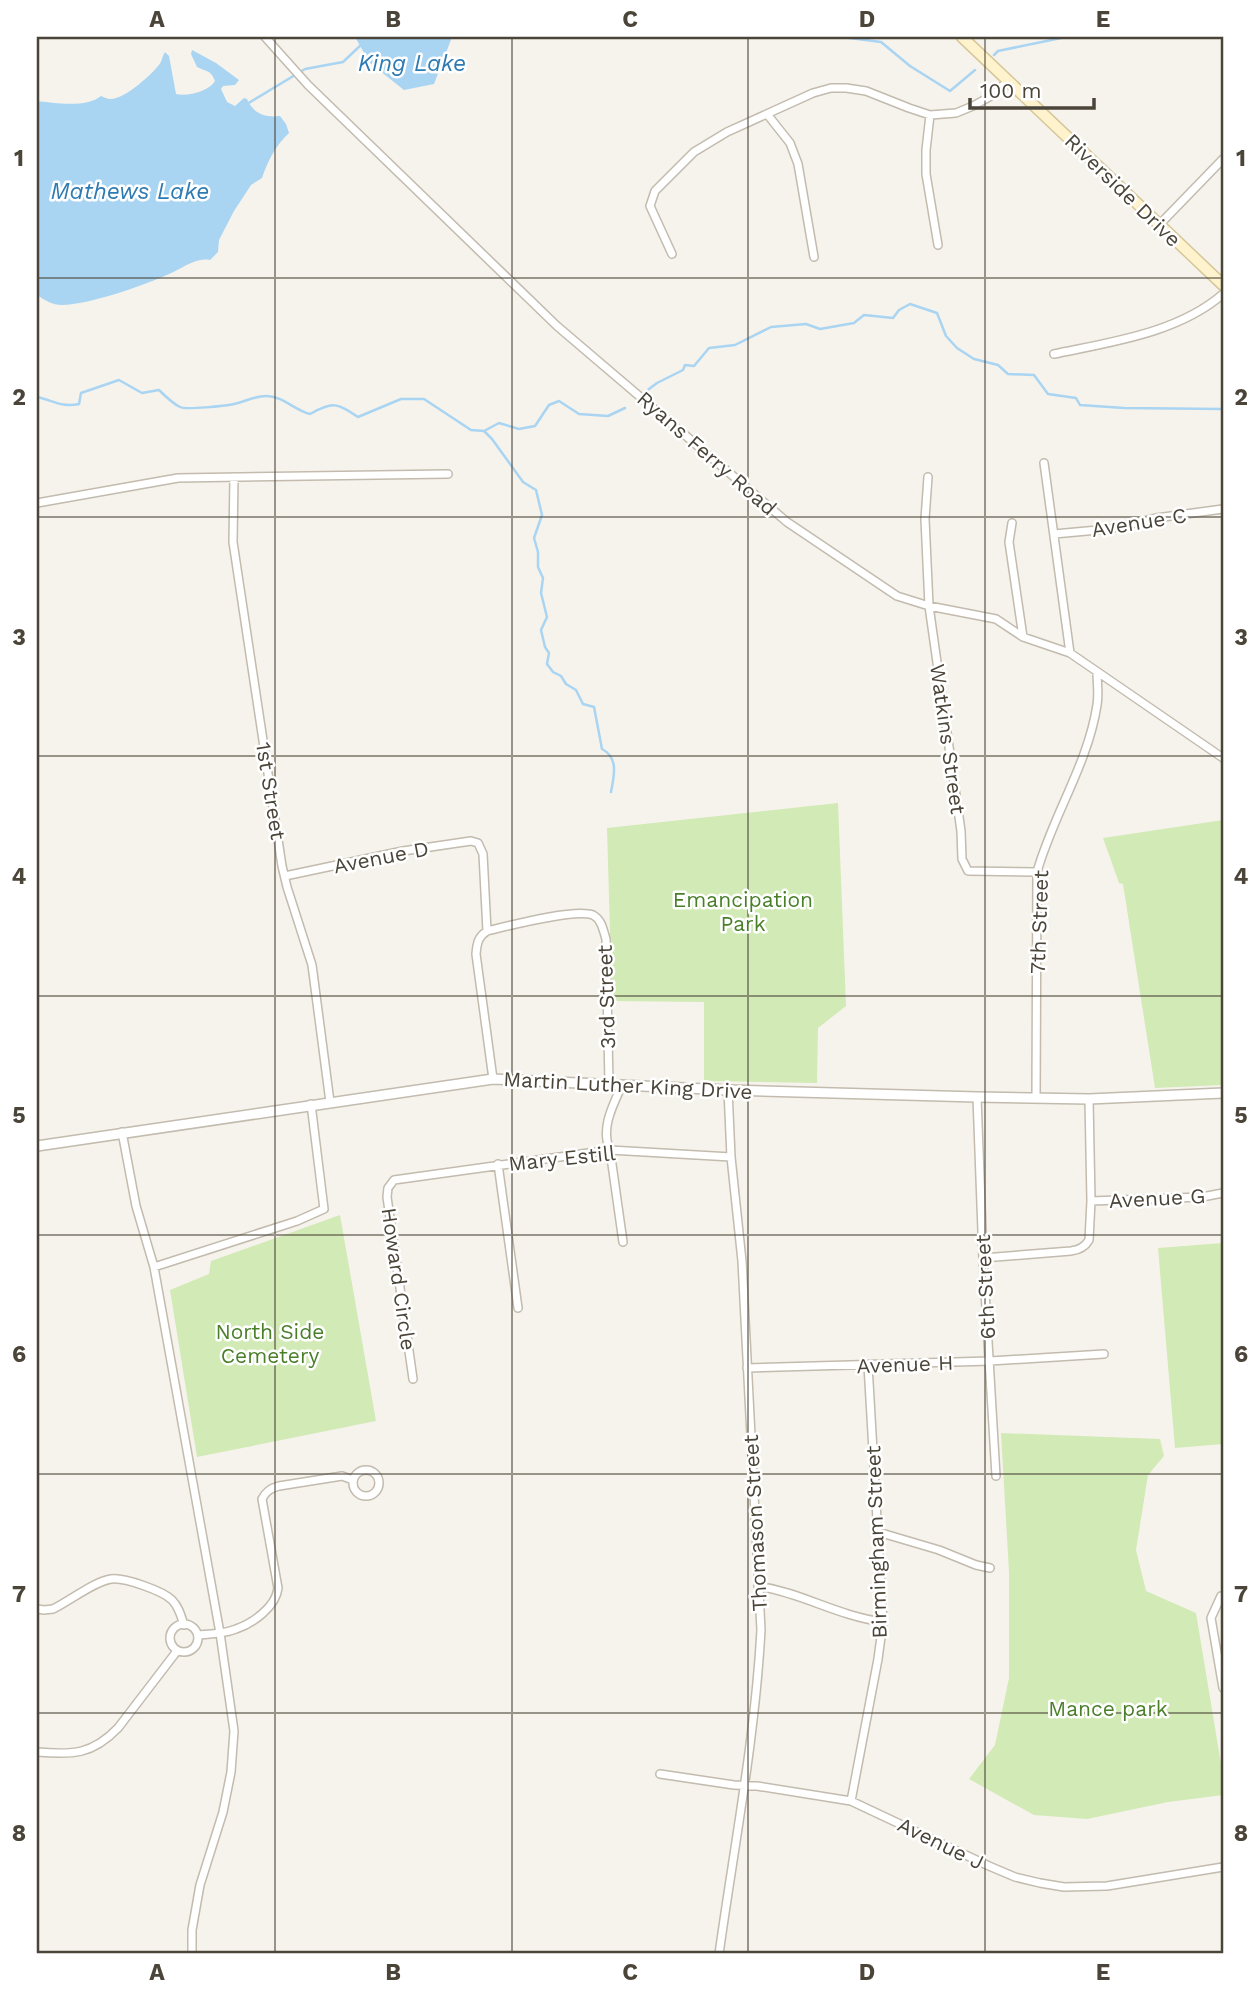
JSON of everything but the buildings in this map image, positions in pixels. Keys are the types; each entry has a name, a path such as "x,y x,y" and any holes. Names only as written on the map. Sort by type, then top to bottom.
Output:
{"main road":[{"name":"Riverside Drive","path":"962,37 1223,285"}],"street":[{"name":"Ryans Ferry Road","path":"265,37 308,85 557,326 787,522 897,596 929,606 996,619 1023,637 1070,653 1223,758"},
{"path":"672,254 650,206 655,191 694,152 727,132 813,93 831,88 866,91 930,115 956,113 973,106 991,96 1008,81"},
{"path":"767,114 790,143 798,164 814,257"},
{"path":"930,115 926,174 938,245"},
{"path":"1160,224 1223,159"},
{"path":"1054,354 1160,328 1199,312 1223,294"},
{"path":"1044,463 1070,653"},
{"path":"37,503 178,478 448,474"},
{"name":"1st Street","path":"234,477 233,542 285,876 312,965 330,1102"},
{"name":"Watkins Street","path":"928,477 925,519 929,606 961,831 962,859 968,871 1037,872"},
{"name":"Avenue C","path":"1054,534 1109,529 1156,518 1223,509"},
{"path":"1012,523 1009,542 1023,637"},
{"name":"7th Street","path":"1036,1098 1037,872 1044,847 1082,759 1097,704 1097,672"},
{"name":"Avenue D","path":"285,876 404,851 478,842 483,854 487,931"},
{"name":"3rd Street","path":"487,931 575,913 592,915 601,921 606,939 609,1084"},
{"path":"487,931 481,934 477,942 476,954 493,1079"},
{"name":"Martin Luther King Drive","path":"37,1146 493,1079 729,1090 977,1097 1089,1099 1223,1094"},
{"path":"622,1085 609,1115 606,1142 610,1150 623,1242"},
{"name":"Thomason Street","path":"719,1954 759,1670 761,1630 742,1261 731,1157 729,1090"},
{"name":"6th Street","path":"977,1097 996,1476"},
{"path":"983,1258 1078,1250 1086,1245 1091,1233 1089,1099"},
{"path":"154,1267 297,1221 324,1209 312,1104"},
{"path":"122,1132 134,1195 154,1267 220,1633 234,1731 231,1772 223,1812 200,1885 192,1930 192,1954"},
{"name":"Mary Estill","path":"394,1180 610,1150 731,1157"},
{"path":"498,1164 518,1308"},
{"name":"Howard Circle","path":"394,1180 388,1188 387,1197 413,1379"},
{"name":"Avenue G","path":"1091,1201 1202,1197 1223,1193"},
{"name":"Avenue H","path":"747,1368 990,1362 1104,1354"},
{"name":"Birmingham Street","path":"850,1801 883,1622 868,1366"},
{"path":"198,1635 236,1630 254,1619 274,1602 278,1595 262,1499 265,1492 279,1486 342,1476 354,1480"},
{"path":"878,1532 990,1568"},
{"path":"37,1609 53,1609 102,1582 121,1579 171,1599 184,1625"},
{"path":"758,1586 775,1588 860,1619 883,1622"},
{"path":"1222,1596 1211,1618 1223,1688"},
{"path":"184,1625 193,1628 198,1635 197,1644 191,1651 177,1651 172,1644 171,1635 176,1628 184,1625"},
{"path":"37,1752 75,1753 98,1745 108,1738 177,1651"},
{"name":"Avenue J","path":"660,1774 850,1801 1015,1877 1064,1887 1107,1886 1223,1867"}],"green space":[{"name":"Emancipation Park","path":"838,803 846,1006 818,1028 817,1083 704,1081 704,1002 612,1001 607,828"},
{"path":"1223,820 1223,1085 1155,1088 1123,884 1119,883 1103,838"},
{"name":"North Side Cemetery","path":"340,1215 376,1421 197,1457 170,1290 209,1274 211,1261"},
{"path":"1223,1243 1223,1444 1175,1448 1158,1248"},
{"name":"Mance park","path":"1001,1433 1160,1439 1164,1456 1148,1475 1136,1550 1146,1591 1196,1613 1223,1776 1223,1795 1168,1802 1087,1819 1034,1815 969,1779 995,1745 1009,1678 1009,1572"}],"water":[{"name":"King Lake","path":"355,37 452,37 434,84 404,90 370,63"},
{"name":"Mathews Lake","path":"192,50 239,80 235,85 223,86 221,89 227,102 235,106 244,98 247,99 252,108 260,114 280,116 289,133 272,154 262,178 251,185 234,211 219,240 218,252 210,260 194,262 146,283 101,298 62,305 43,299 37,295 37,101 70,104 95,100 101,96 117,98 146,79 161,62 165,52 169,56 176,94 198,92 215,81 210,73 197,67"}],"waterway":[{"path":"842,37 881,42 910,66 950,91 975,70"},
{"path":"994,55 998,51 1066,37"},
{"path":"247,104 305,69 343,62 362,44"},
{"path":"645,392 683,370 685,365 694,366 709,348 735,345 771,327 806,324 820,329 854,323 864,315 893,318 899,310 910,304 937,313 946,336 957,348 974,359 998,365 1008,374 1034,375 1048,394 1076,398 1080,405 1223,409"},
{"path":"37,397 62,404 79,404 81,393 119,380 142,393 159,390 174,404 184,408 229,405 266,396 278,398 310,414 335,405 358,417 401,399 424,399 471,430 484,431 499,423 519,429 535,426 549,405 559,401 579,414 608,416 625,408"},
{"path":"484,431 523,482 536,490 542,515 534,538 538,567 543,578 541,593 547,617 541,630 549,653 547,664 566,684 576,690 583,704 594,707 602,749 613,762 611,792"}]}
